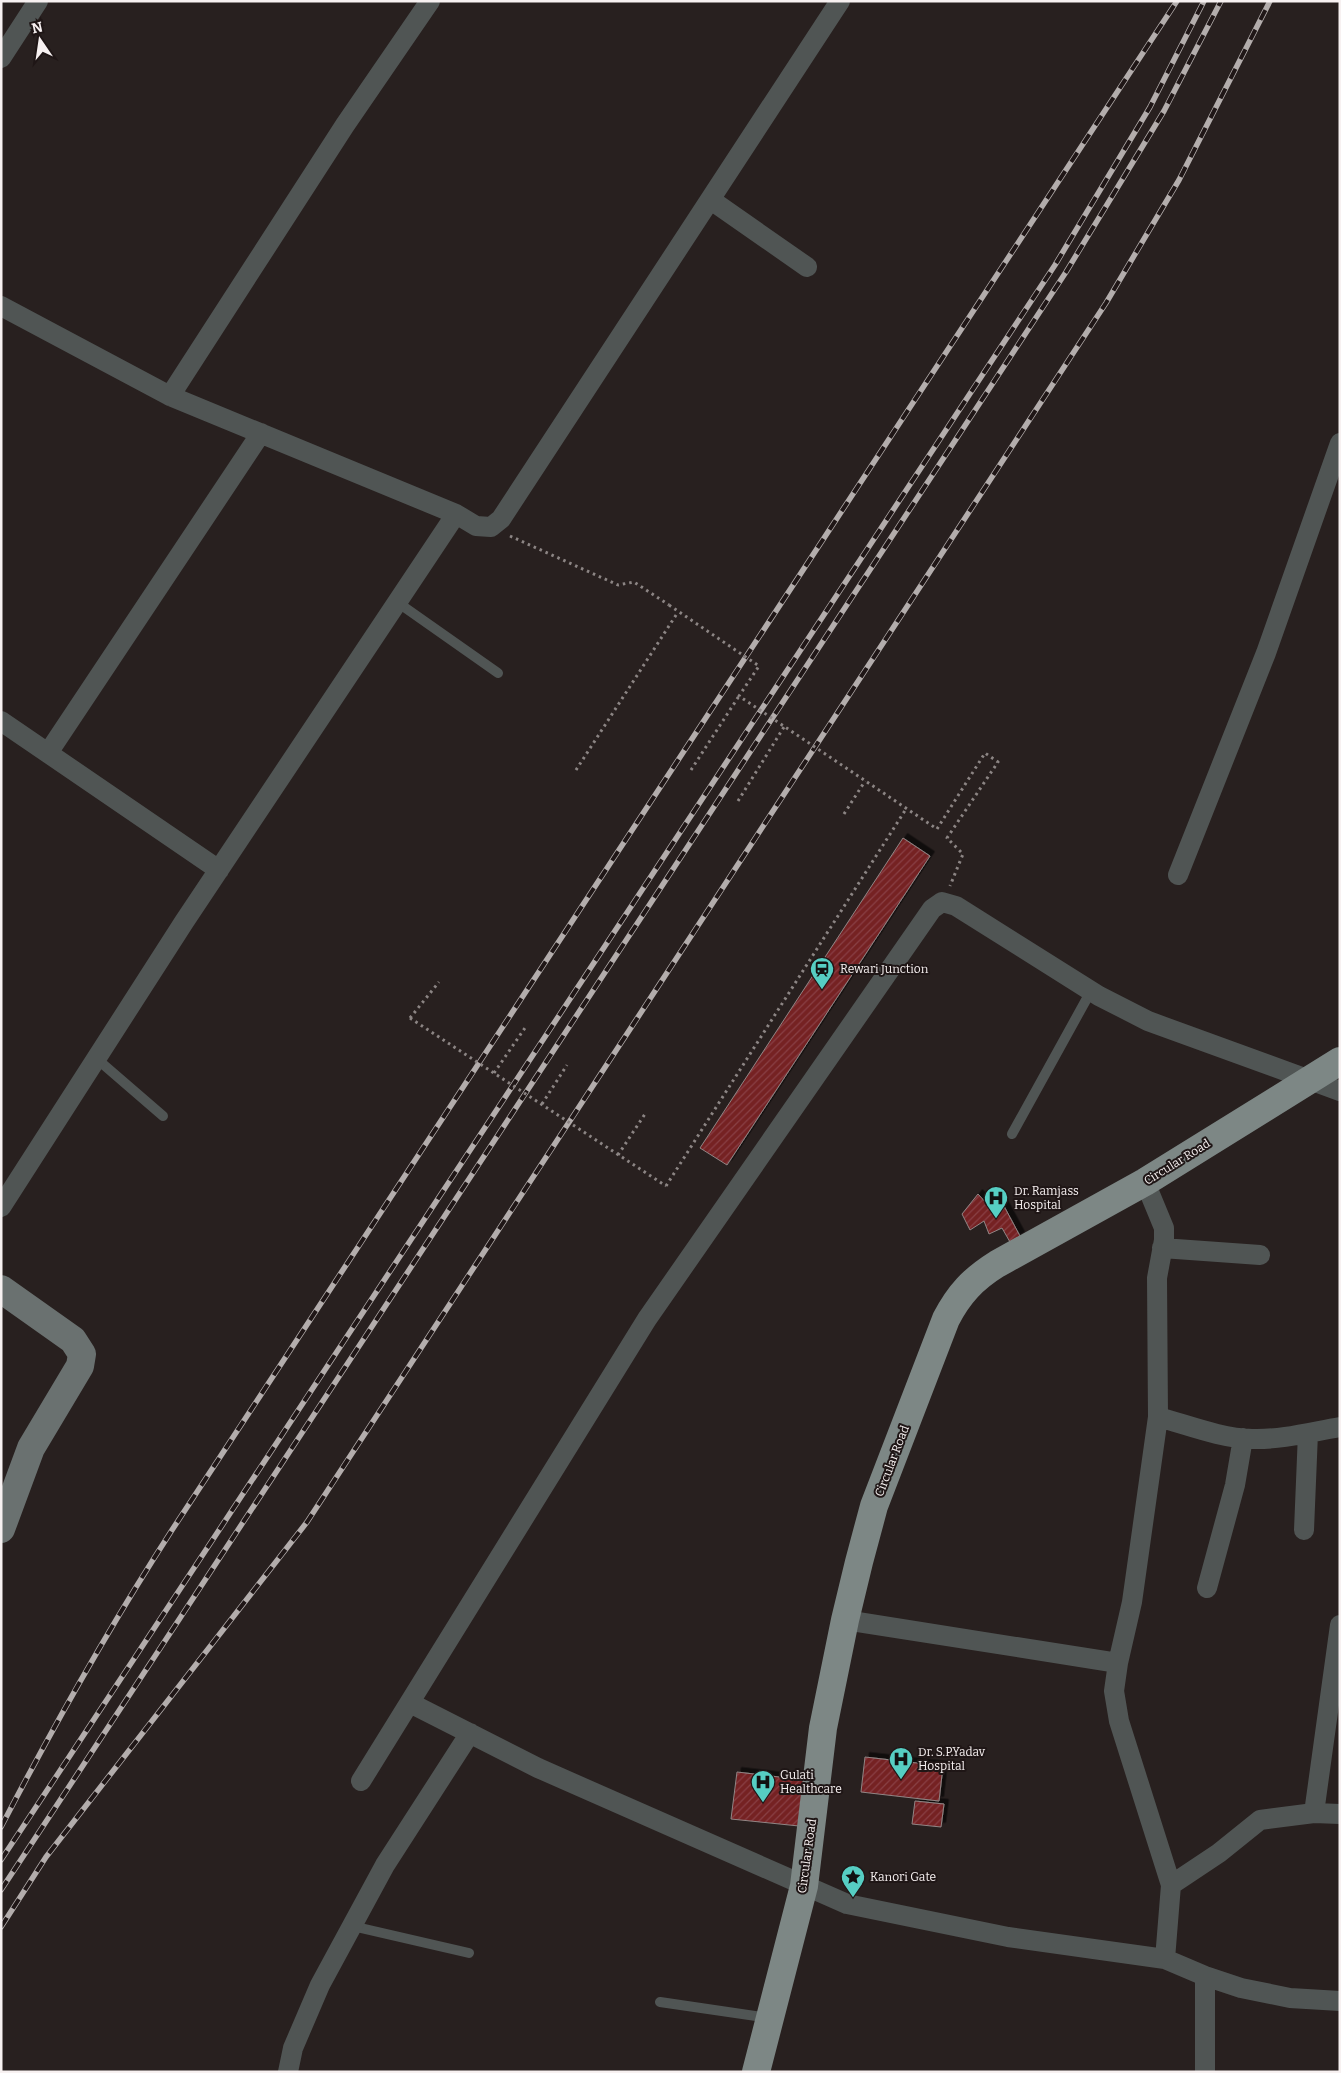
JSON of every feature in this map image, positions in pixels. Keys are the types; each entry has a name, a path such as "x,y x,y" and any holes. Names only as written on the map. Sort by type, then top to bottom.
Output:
{"main road":[{"name":"Circular Road","path":"756,2072 804,1886 823,1728 845,1620 874,1506 946,1319 958,1297 976,1277 997,1264 1145,1182 1308,1079 1340,1061"}],"street":[{"path":"4,47 38,1"},
{"path":"170,396 346,125 430,1"},
{"path":"3,313 170,396 456,514 476,526 491,527 501,519 840,1"},
{"path":"711,200 806,267"},
{"path":"48,753 261,433"},
{"path":"1178,875 1266,653 1340,443"},
{"path":"1,1207 219,870 456,514"},
{"path":"1,721 219,870"},
{"path":"361,1781 647,1319 932,909 942,902 956,906 1091,992 1148,1022 1340,1091"},
{"path":"1145,1182 1164,1228 1157,1278 1158,1417 1132,1602 1114,1690 1119,1721 1171,1885 1165,1959"},
{"path":"1162,1248 1260,1254"},
{"path":"1,1289 73,1340 82,1354 80,1366 31,1448 1,1529"},
{"path":"1158,1417 1243,1438 1274,1438 1340,1427"},
{"path":"1304,1530 1308,1433"},
{"path":"1207,1588 1235,1485 1243,1438"},
{"path":"845,1620 1118,1663"},
{"path":"1314,1813 1340,1625"},
{"path":"410,1703 538,1768 847,1904 1008,1937 1165,1959 1205,1976 1241,1988 1290,1998 1340,2001"},
{"path":"288,2072 293,2048 320,1985 385,1865 470,1733"},
{"path":"1171,1885 1219,1852 1260,1820 1314,1813 1340,1814"},
{"path":"1205,1976 1205,2072"}],"lane":[{"path":"397,602 498,673"},
{"path":"1012,1134 1091,992"},
{"path":"96,1058 163,1116"},
{"path":"352,1926 469,1953"},
{"path":"660,2002 770,2018"}],"path":[{"path":"491,527 618,585 634,582 759,666 691,770"},
{"path":"576,770 678,612"},
{"path":"739,696 937,829 985,753 998,762 947,838 963,854 942,902"},
{"path":"738,802 784,727"},
{"path":"844,814 865,781"},
{"path":"439,982 410,1018 666,1186 906,809"},
{"path":"494,1073 527,1024"},
{"path":"542,1104 567,1065"},
{"path":"618,1155 645,1114"}],"building":[{"path":"903,838 930,856 727,1165 700,1148"},
{"path":"978,1194 987,1204 998,1195 1020,1236 1010,1242 1002,1228 989,1234 984,1221 970,1230 962,1214"},
{"path":"865,1757 943,1766 939,1801 861,1792"},
{"path":"737,1772 804,1780 799,1826 731,1819"},
{"path":"915,1801 944,1804 941,1827 912,1824"}],"railway":[{"path":"1,1827 83,1676 172,1530 1177,1"},
{"path":"1,1860 1055,265 1150,107 1204,1"},
{"path":"1,1890 1066,272 1164,111 1221,1"},
{"path":"1,1927 46,1857 307,1522 1106,303 1179,180 1270,1"}],"place":[{"name":"Rewari Junction","path":"822,990"},
{"name":"Dr. Ramjass Hospital","path":"996,1219"},
{"name":"Dr. S.P.Yadav Hospital","path":"901,1780"},
{"name":"Gulati Healthcare","path":"763,1803"},
{"name":"Kanori Gate","path":"853,1898"}]}
